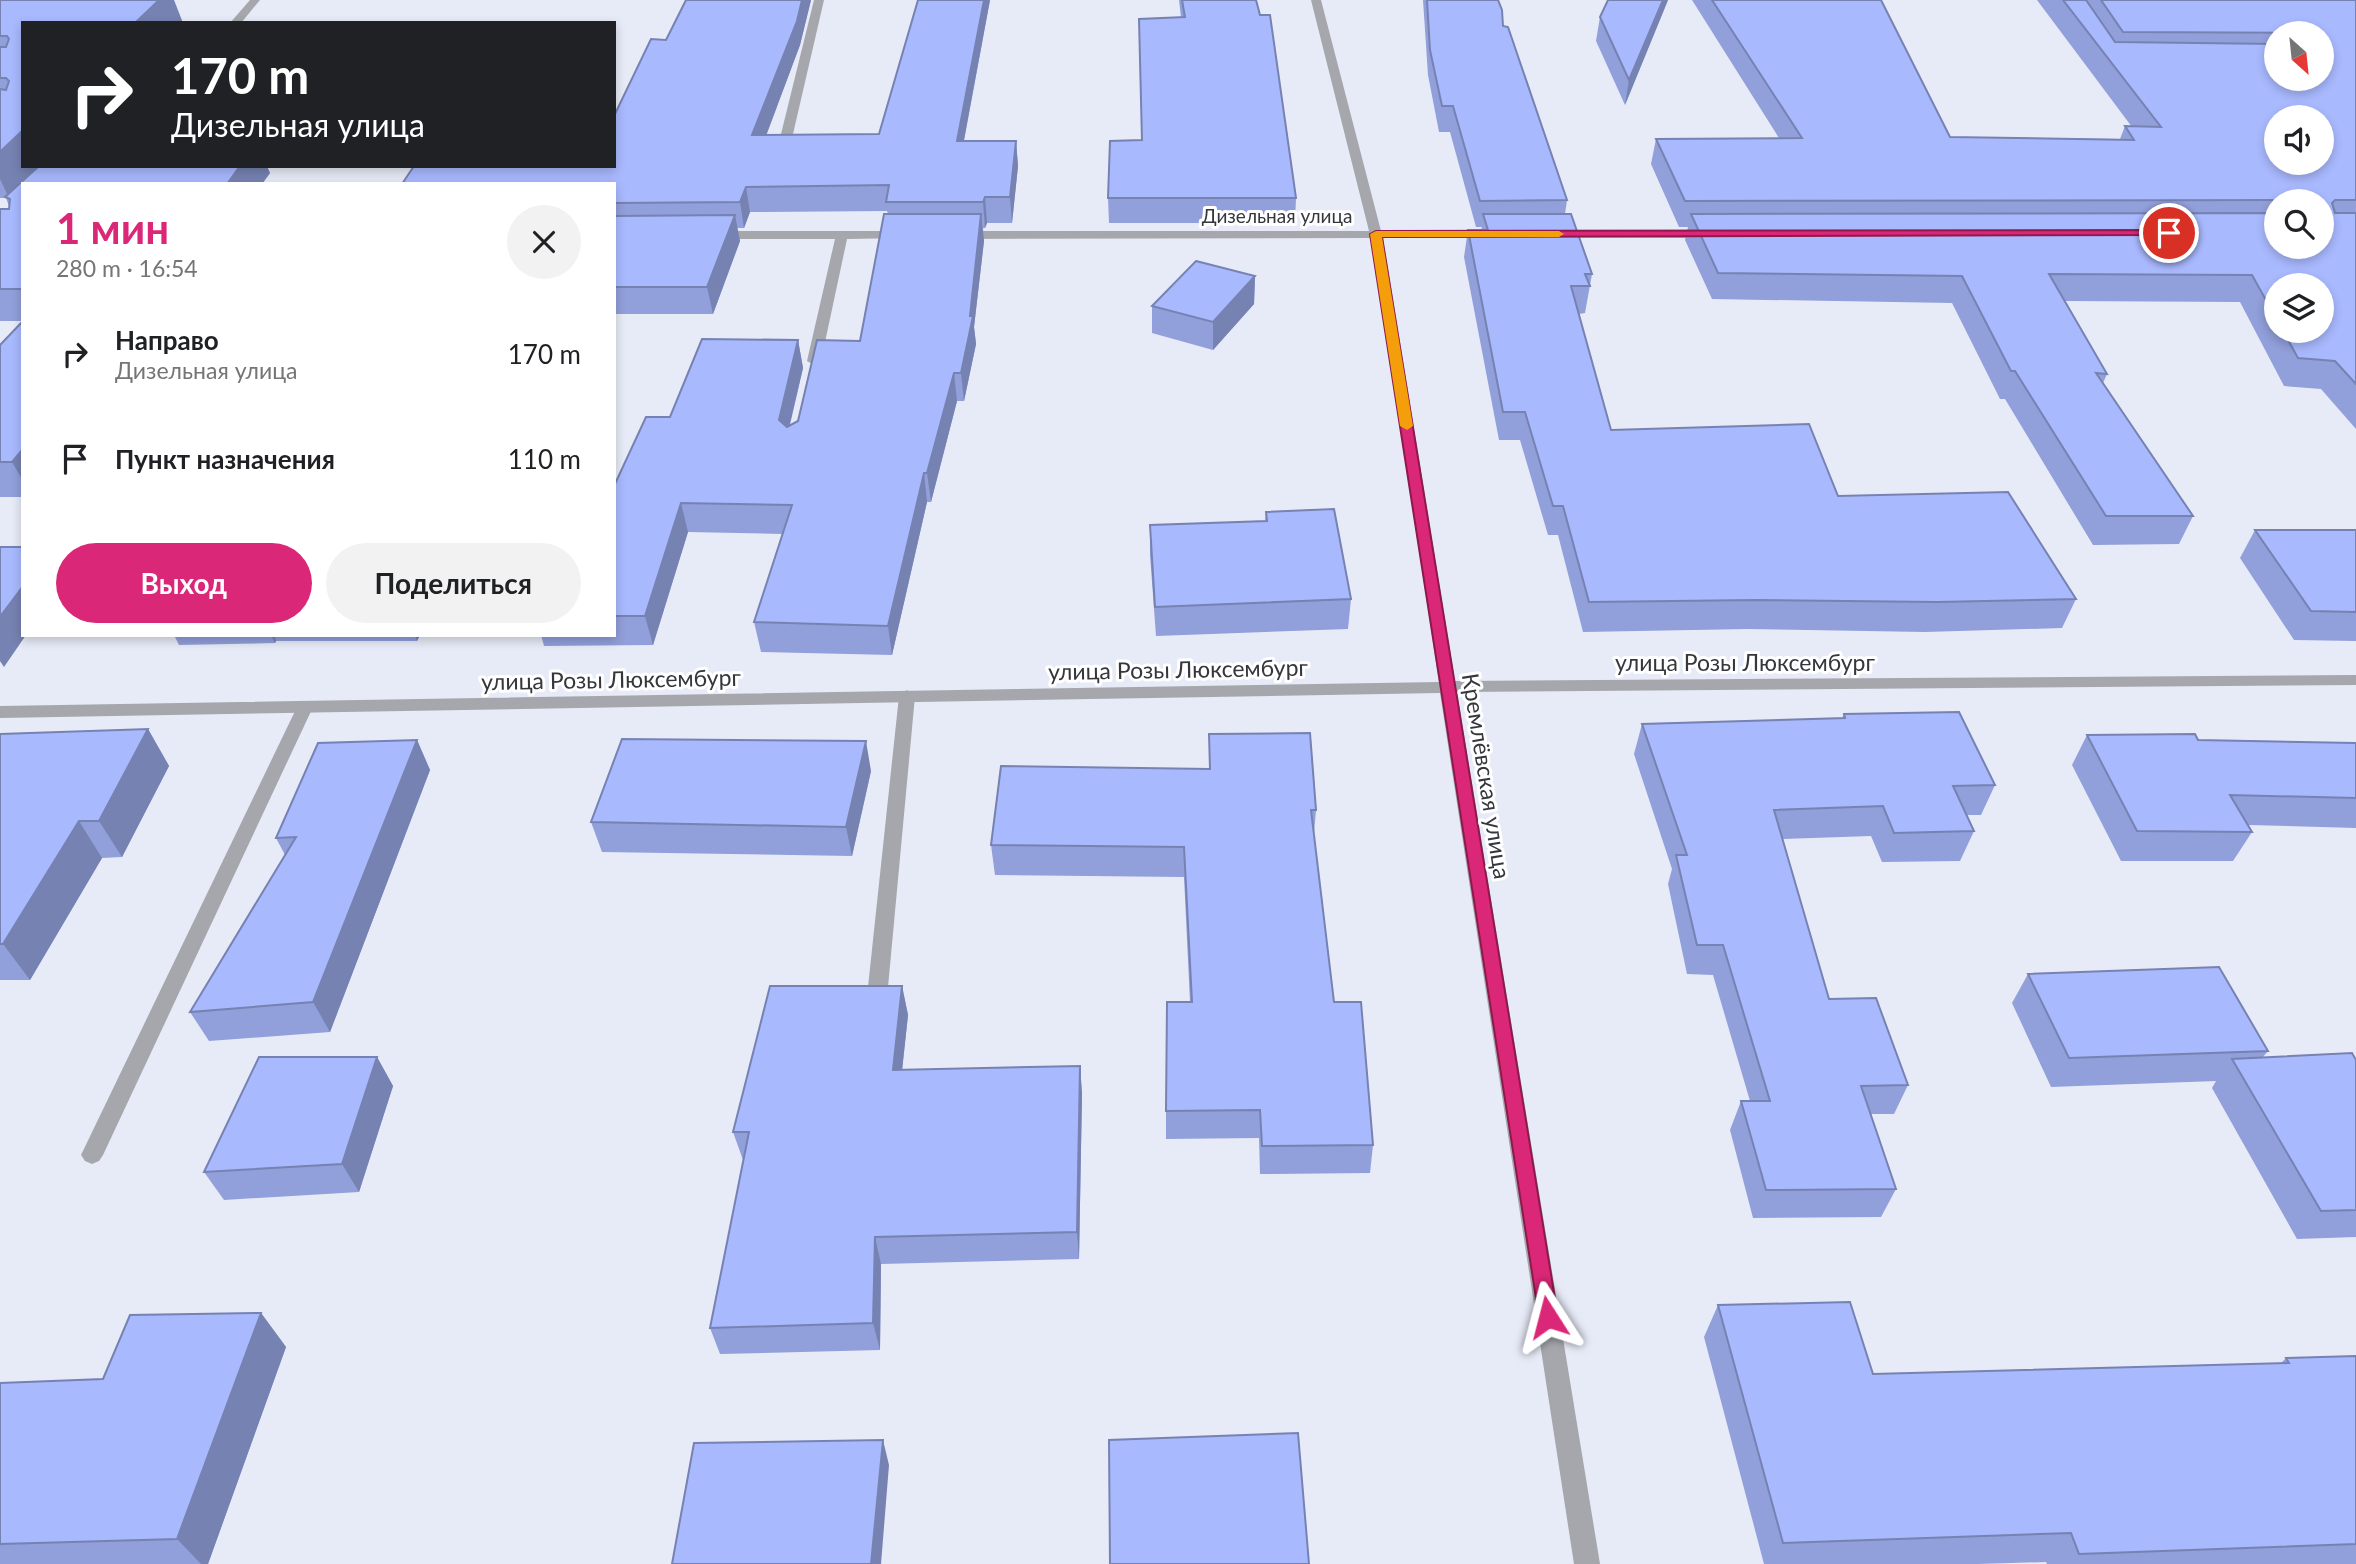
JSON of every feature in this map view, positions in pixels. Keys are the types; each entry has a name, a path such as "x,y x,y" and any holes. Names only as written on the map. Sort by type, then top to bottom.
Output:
{"street":[{"path":"237,21 255,0"},
{"path":"787,134 819,0"},
{"name":"Кремлёвская улица","path":"1315,0 1376,234 1587,1564"},
{"name":"Дизельная улица","path":"952,235 1500,234"},
{"path":"1541,234 1720,234"},
{"path":"708,235 911,235"},
{"path":"812,369 842,235"},
{"name":"улица Розы Люксембург","path":"0,712 1448,687 2356,680"},
{"path":"878,987 907,696"},
{"path":"92,1154 305,707"}],"building":[{"path":"0,0 159,0 137,21 21,21 21,132 0,152 0,89 6,90 9,81 0,78 0,47 6,47 9,39 7,36 0,36"},
{"path":"686,0 802,0 797,21 752,135 879,134 918,0 984,0 957,141 1016,141 1010,197 985,197 983,202 886,202 889,185 746,187 740,202 616,203 616,182 403,182 413,168 616,168 616,112 651,39 666,40"},
{"path":"1182,0 1256,0 1260,15 1270,15 1296,198 1108,198 1110,141 1142,140 1139,19 1185,17"},
{"path":"1427,0 1498,0 1503,26 1508,27 1567,200 1480,201 1453,106 1442,106 1430,50"},
{"path":"1608,0 1663,0 1629,80 1600,17"},
{"path":"1712,0 1881,0 1950,137 2134,140 2125,126 2161,127 2063,0 2086,0 2115,42 2264,44 2264,91 2334,91 2334,21 2264,21 2264,33 2123,32 2101,0 2356,0 2356,200 2334,201 2334,189 2264,189 2264,200 1685,201 1656,139 1802,138"},
{"path":"37,168 239,168 228,182 21,182"},
{"path":"21,182 21,289 0,289 0,209 9,209 10,199 5,197"},
{"path":"2334,210 2335,213 2356,213 2356,384 2335,361 2298,358 2290,343 2334,343 2334,273 2264,273 2264,297 2252,275 2049,274 2107,374 2096,373 2193,516 2106,516 2015,371 2011,371 1962,276 1718,273 1691,214 2264,213 2264,259 2334,259"},
{"path":"884,214 981,214 970,316 973,316 961,373 954,373 927,473 924,473 888,626 754,622 792,505 681,503 645,616 616,616 616,482 646,417 670,417 702,339 798,340 779,420 787,427 798,421 817,340 860,341"},
{"path":"1483,214 1571,214 1592,274 1585,274 1590,286 1571,286 1611,430 1809,424 1838,496 2008,492 2076,599 1937,602 1589,602 1563,506 1553,506 1525,412 1503,412 1468,230 1488,230"},
{"path":"735,215 707,287 616,287 616,216"},
{"path":"1196,261 1255,276 1213,322 1152,306"},
{"path":"21,323 21,451 12,462 0,462 0,345"},
{"path":"1334,509 1351,599 1155,607 1150,525 1267,521 1266,512"},
{"path":"2255,530 2356,530 2356,612 2311,611"},
{"path":"0,547 21,547 21,589 0,617"},
{"path":"1959,712 1995,785 1953,786 1974,831 1894,833 1883,806 1774,810 1829,999 1876,998 1908,1085 1861,1086 1896,1189 1766,1190 1741,1101 1770,1101 1723,945 1697,945 1676,855 1687,855 1642,724 1845,718 1844,714"},
{"path":"148,729 99,821 79,821 3,944 0,944 0,734"},
{"path":"1310,733 1316,810 1311,810 1334,1002 1361,1002 1373,1145 1262,1146 1260,1110 1166,1111 1167,1002 1192,1002 1184,847 991,845 1001,766 1210,769 1209,734"},
{"path":"2195,734 2198,740 2356,743 2356,798 2230,795 2252,832 2137,831 2087,735"},
{"path":"622,739 866,741 846,827 591,822"},
{"path":"417,740 313,1002 190,1012 296,837 276,838 318,743"},
{"path":"2219,967 2268,1051 2069,1058 2028,974"},
{"path":"770,986 902,986 893,1070 1080,1066 1077,1232 875,1237 873,1323 710,1328 749,1132 733,1132"},
{"path":"2352,1053 2356,1060 2356,1210 2321,1211 2232,1059"},
{"path":"259,1057 377,1057 342,1164 204,1172"},
{"path":"1850,1302 1873,1374 2289,1363 2286,1358 2356,1356 2356,1544 2079,1554 2071,1533 1783,1543 1718,1305"},
{"path":"261,1313 177,1539 0,1544 0,1383 103,1379 130,1315"},
{"path":"1298,1433 1309,1564 1110,1564 1109,1440"},
{"path":"883,1440 871,1564 672,1564 694,1443"}],"slow traffic":[{"path":"1407,426 1376,234 1559,234"}],"route":[{"path":"1548,1317 1376,234 2169,233"}]}
